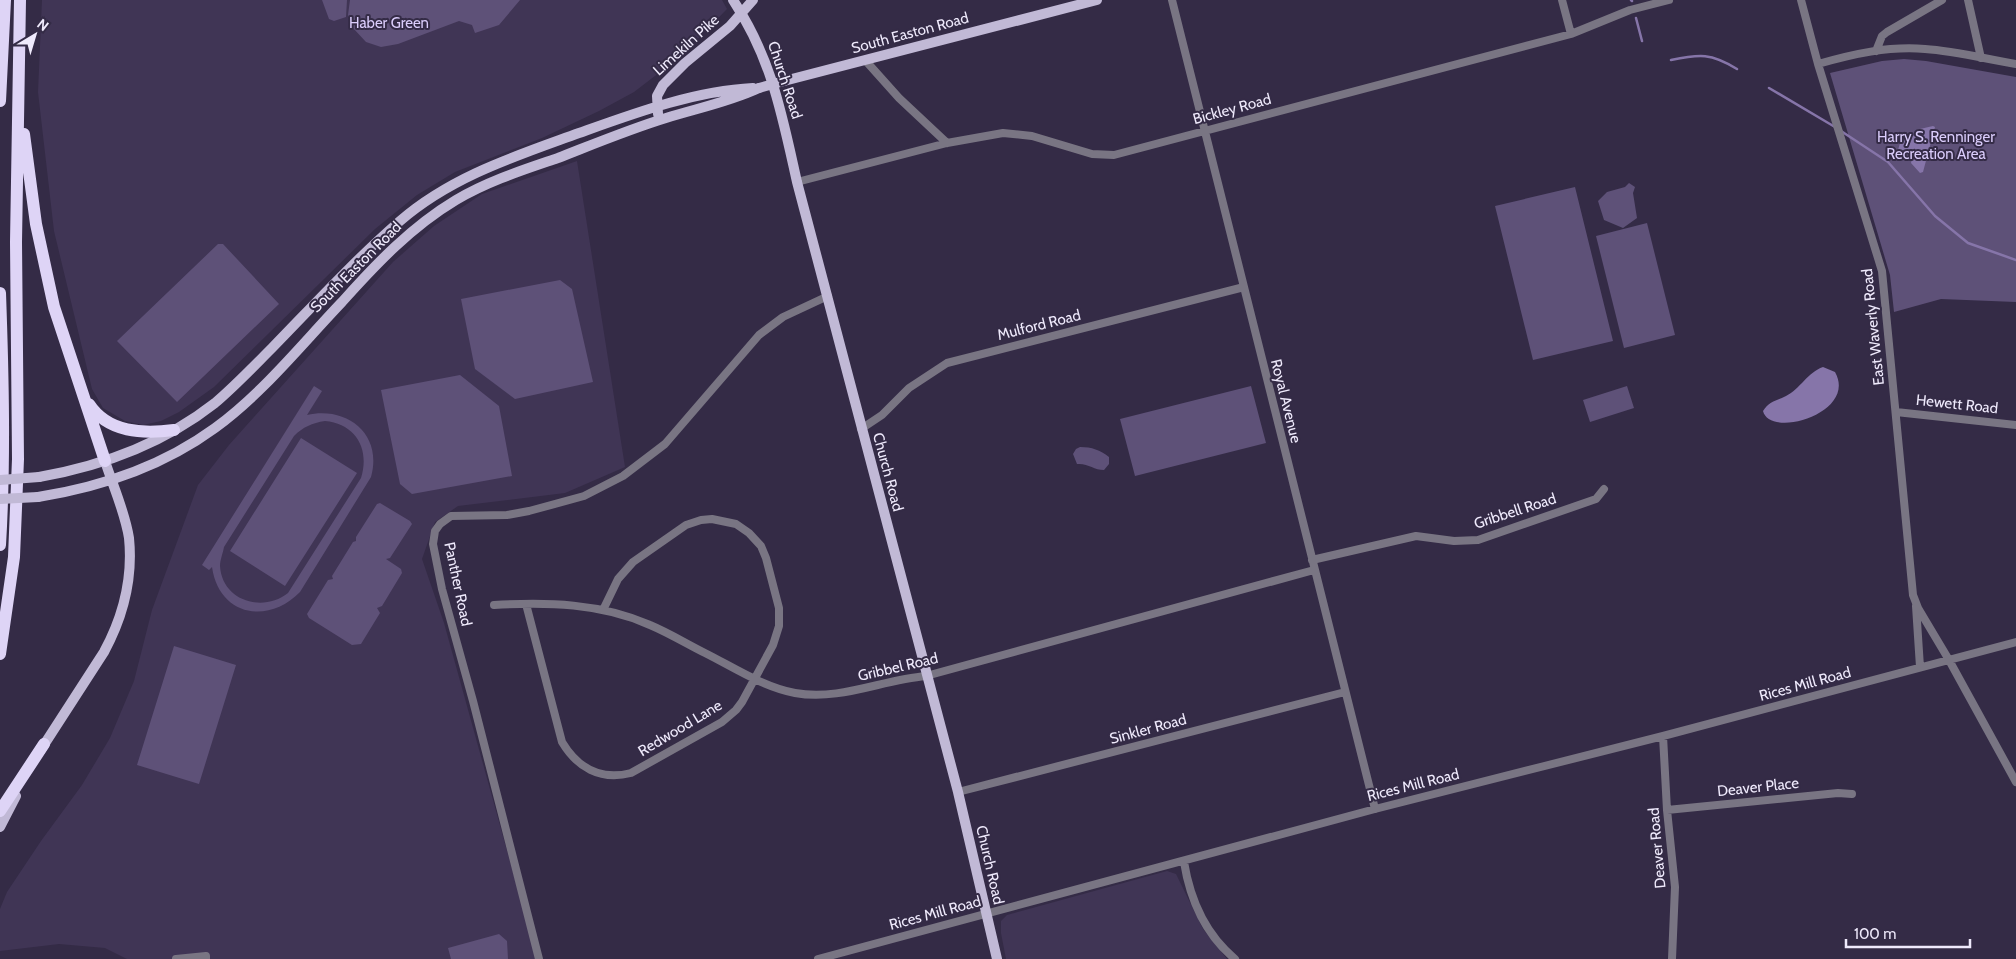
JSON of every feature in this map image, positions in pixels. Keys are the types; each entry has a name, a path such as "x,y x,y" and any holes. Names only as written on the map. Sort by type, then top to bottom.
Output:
{"highway":[{"path":"0,101 5,0"},
{"path":"0,654 14,556 18,459 16,242 20,0"},
{"path":"18,72 36,224 54,307 105,461"},
{"path":"0,293 3,393 0,545"},
{"path":"84,395 99,416 108,423 120,428 142,432 174,430"},
{"path":"0,811 44,744"}],"main road":[{"name":"Church Road","path":"733,0 766,61 783,116 797,182 958,792 997,959"},
{"name":"Limekiln Pike","path":"659,120 657,96 669,77 742,14 753,0"},
{"name":"South Easton Road","path":"0,480 39,477 74,471 138,448 174,430 214,403 240,380 363,256 402,220 451,185 482,170 636,113 731,89 759,88 784,82 1097,0"},
{"name":"South Easton Road","path":"0,500 38,497 112,480 195,442 237,411 260,389 374,267 407,236 431,216 480,187 659,120 736,99 759,88"},
{"path":"363,256 374,267"},
{"path":"0,827 44,744 113,636 126,596 130,554 128,537 105,461"}],"street":[{"name":"Royal Avenue","path":"1172,0 1375,809"},
{"path":"1562,0 1571,34"},
{"name":"Bickley Road","path":"797,182 947,143 993,134 1012,133 1032,136 1085,152 1114,155 1571,34 1630,10 1669,0"},
{"name":"East Waverly Road","path":"1801,0 1818,64 1882,271 1920,667"},
{"path":"1876,51 1882,36 1942,0"},
{"path":"1968,0 1981,58"},
{"path":"1818,64 1860,52 1924,49 2016,64"},
{"path":"865,60 899,98 947,143"},
{"name":"Mulford Road","path":"861,429 882,415 909,388 947,363 1244,287"},
{"name":"Panther Road","path":"539,959 474,701 442,589 433,544 436,531 446,519 458,515 507,515 529,511 584,496 602,488 638,465 665,444 748,347 772,325 795,310 828,296"},
{"name":"Hewett Road","path":"1896,412 2016,425"},
{"name":"Gribbell Road","path":"1312,560 1416,536 1454,541 1478,540 1596,499 1604,488"},
{"name":"Redwood Lane","path":"526,604 562,742 578,763 593,772 617,775 631,773 722,722 742,702 756,679 773,645 779,626 779,608 763,550 749,533 736,524 723,520 708,519 695,521 680,528 628,566 612,590 603,610"},
{"name":"Gribbel Road","path":"494,605 546,603 603,610 650,625 771,686 795,693 821,694 847,692 907,678 926,676 1314,570"},
{"name":"East Waverly Road","path":"1915,602 2016,782"},
{"name":"Rices Mill Road","path":"818,959 1184,862 1375,809 1664,736 2016,642"},
{"name":"Sinkler Road","path":"958,792 1345,692"},
{"name":"Deaver Road","path":"1664,736 1667,810 1675,887 1672,959"},
{"name":"Deaver Place","path":"1667,810 1838,793 1852,794"},
{"path":"1184,862 1189,888 1196,908 1220,946 1235,959"},
{"path":"176,959 206,957"}],"shaded area":[{"path":"42,0 722,0 727,9 681,56 634,92 542,138 455,172 417,195 375,229 214,387 179,412 161,421 143,425 125,421 103,408 92,389 54,231 38,92"},
{"path":"1935,127 1923,172 1920,173 1911,163 1913,155 1898,150 1903,133 1918,137 1920,129"},
{"path":"577,161 625,467 565,493 458,506 435,522 422,559 444,623 537,959 127,959 105,948 59,944 0,951 0,909 7,892 82,785 110,738 134,681 152,610 198,485 229,445 393,262 434,226 482,194"},
{"path":"1823,367 1835,372 1839,387 1834,399 1824,410 1795,422 1780,422 1769,419 1763,411 1768,405 1791,393 1813,373"},
{"path":"1167,871 1176,874 1203,929 1227,959 1006,959 1001,933 1001,921 1007,915"}],"green space":[{"path":"322,0 347,0 346,17 334,21 329,19"},
{"name":"Haber Green","path":"350,0 520,0 499,25 475,33 472,25 459,21 398,44 381,47 366,42 353,28 348,15"},
{"name":"Harry S. Renninger Recreation Area","path":"1904,59 1926,61 2016,77 2016,302 1941,299 1894,312 1890,275 1830,73 1882,61"},
{"path":"1629,183 1635,187 1633,193 1637,218 1623,228 1604,220 1598,201 1607,192 1625,187"},
{"path":"1575,187 1613,341 1533,360 1495,206"},
{"path":"1647,223 1675,335 1624,348 1596,236"},
{"path":"218,244 223,244 279,304 177,402 117,341"},
{"path":"560,280 572,289 593,382 515,399 475,369 461,299"},
{"path":"460,375 499,406 512,476 412,494 400,484 381,390"},
{"path":"314,386 322,391 307,415 322,413 336,415 348,419 358,426 367,436 372,448 373,462 371,477 300,592 274,609 260,612 247,610 234,605 224,596 216,583 212,567 209,570 202,565","holes":["325,421 336,423 352,433 362,448 364,457 361,478 288,593 278,599 267,602 245,600 228,588 222,578 220,561 224,547 294,436 304,428 316,423"]},
{"path":"1251,386 1266,443 1135,476 1120,419"},
{"path":"1627,386 1634,408 1590,422 1583,400"},
{"path":"301,438 357,473 285,586 230,551"},
{"path":"1080,447 1092,448 1102,452 1109,457 1109,464 1104,470 1077,464 1073,454"},
{"path":"380,503 412,524 390,558 386,559 401,569 402,573 382,606 377,608 380,613 361,644 352,645 309,618 307,614 328,580 333,579 332,576 353,542 356,541 356,537 377,504"},
{"path":"174,646 236,665 199,784 137,765"},
{"path":"499,934 507,941 508,959 451,959 448,948"}],"waterway":[{"path":"1636,18 1642,41"},
{"path":"1671,60 1705,56 1720,60 1737,69"},
{"path":"1769,88 1835,127"},
{"path":"1841,131 1888,162 1935,216 1968,243 2016,260"}]}
